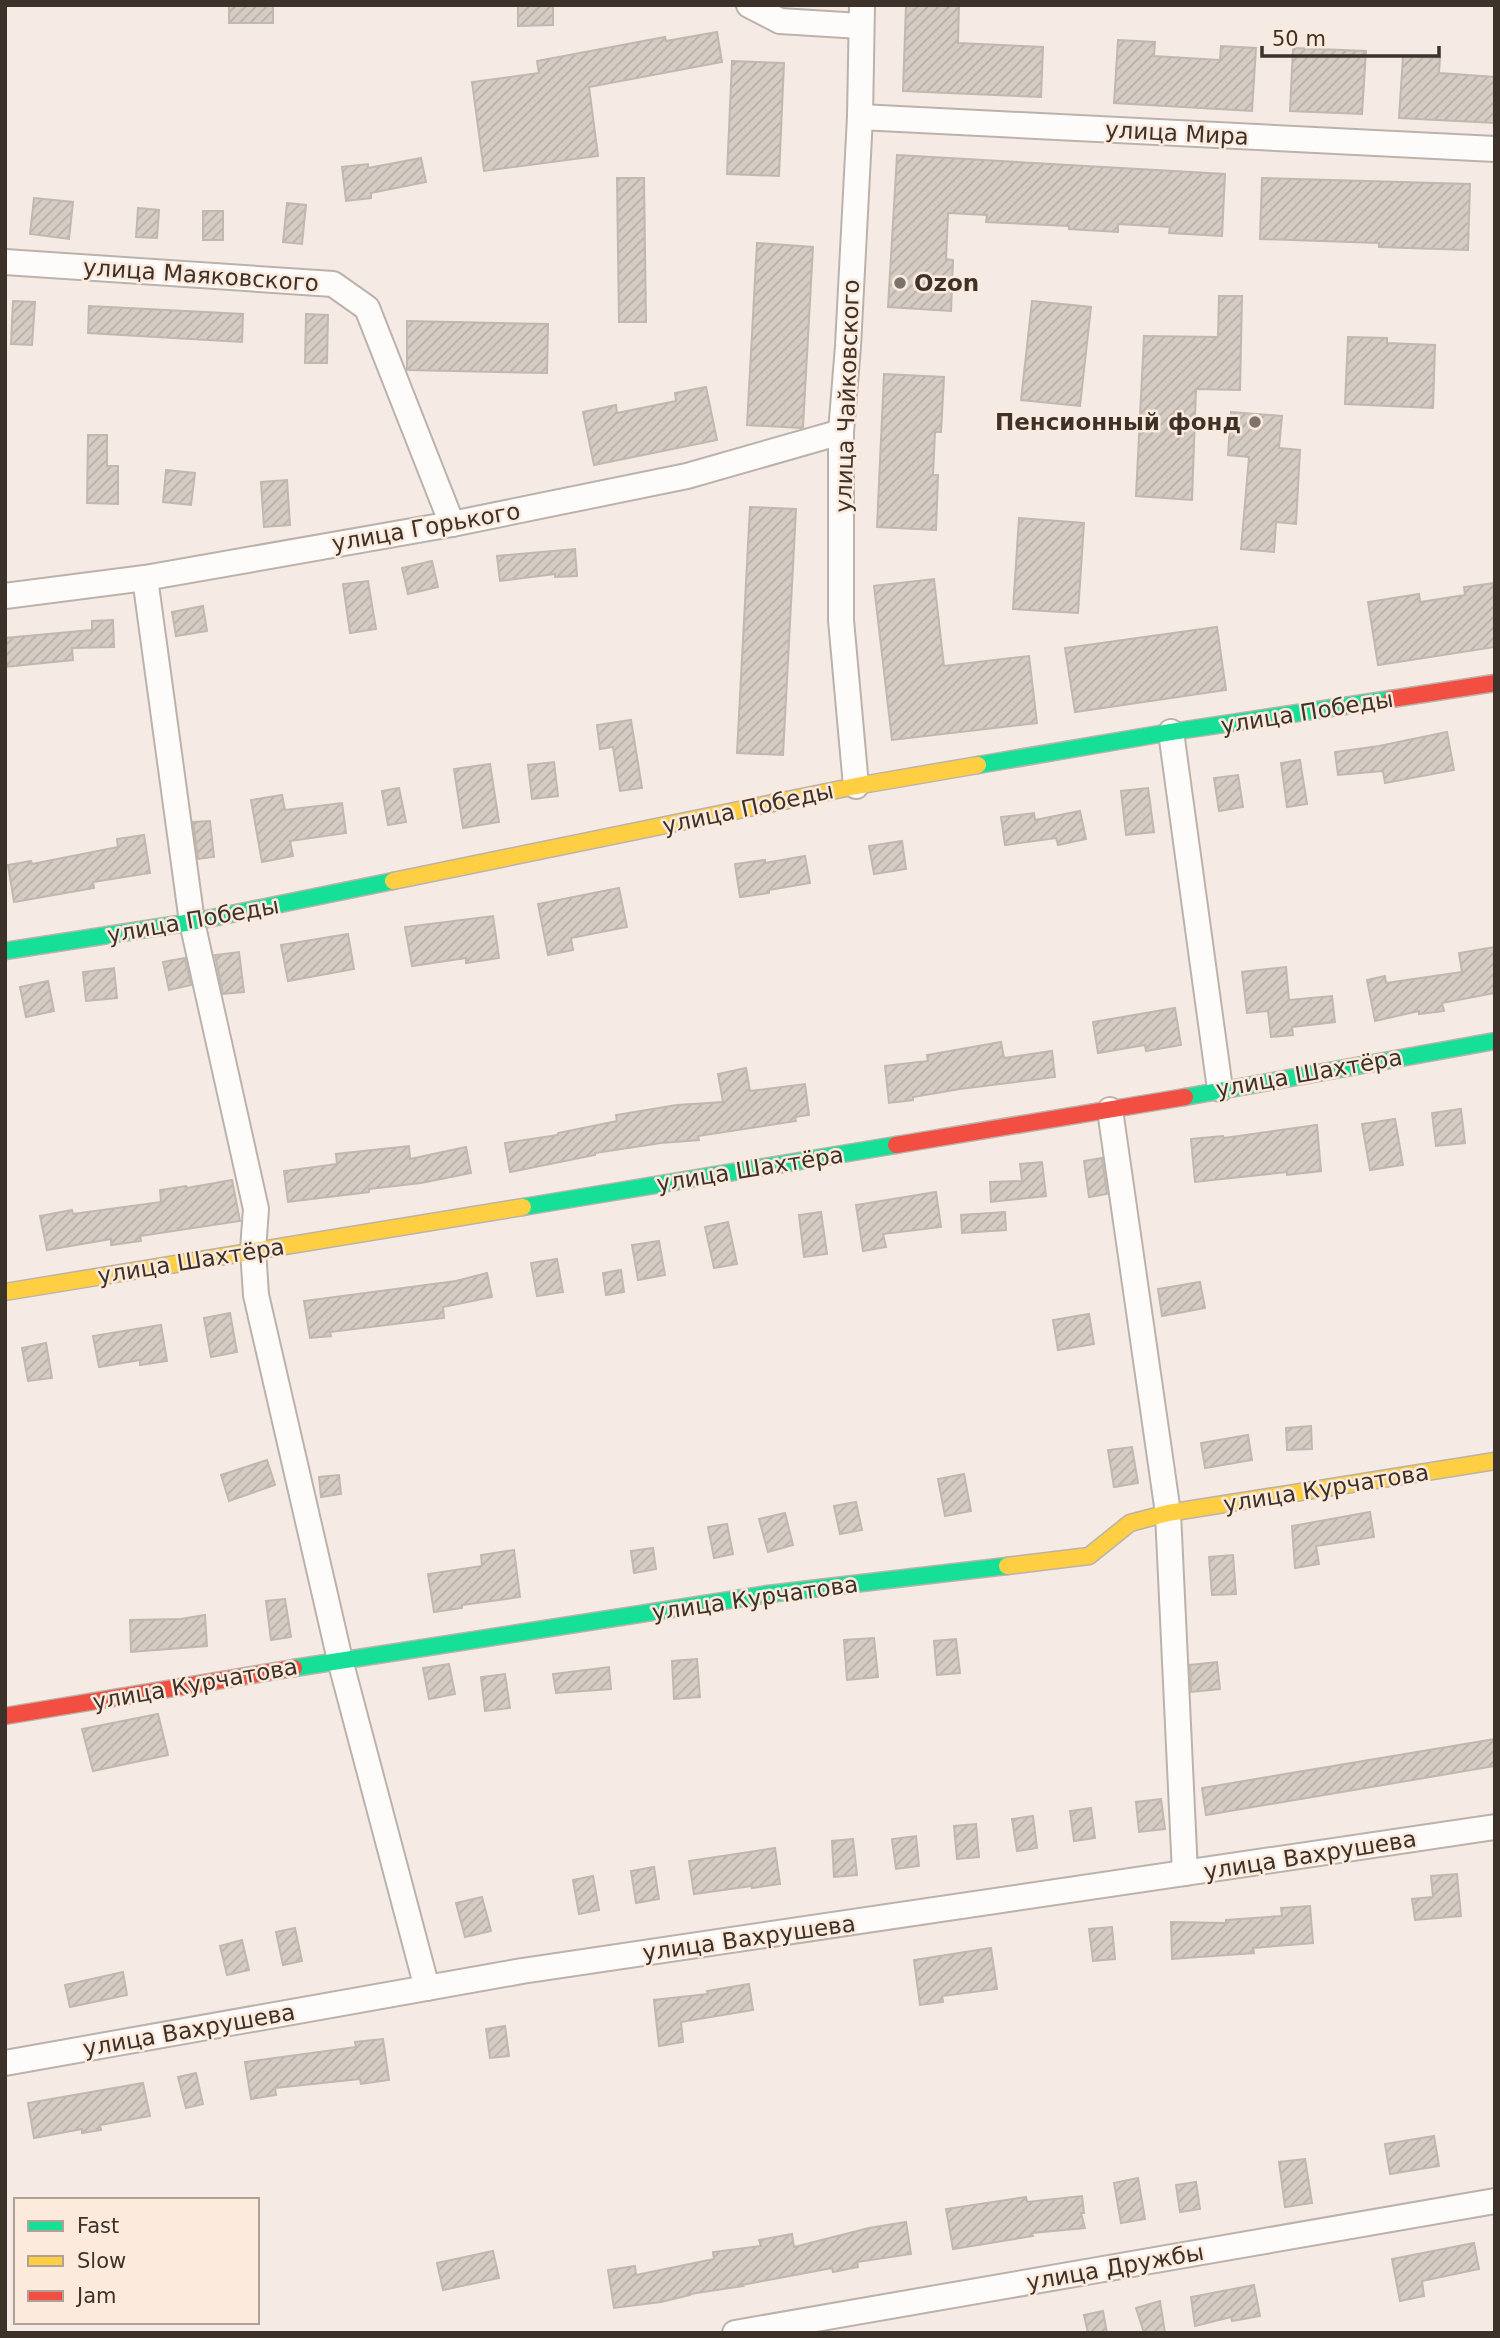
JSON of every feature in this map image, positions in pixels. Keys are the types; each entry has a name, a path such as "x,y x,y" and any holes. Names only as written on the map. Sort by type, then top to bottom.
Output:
{"street":[{"path":"749,5 780,21 861,16"},
{"name":"улица Чайковского","path":"856,786 841,620 841,432 860,117 861,16"},
{"name":"улица Мира","path":"860,117 1495,149"},
{"name":"улица Маяковского","path":"5,262 333,284 367,308 452,524"},
{"name":"улица Горького","path":"5,596 145,578 452,524 687,476 841,432"},
{"path":"145,578 192,922 256,1209 253,1250 256,1295 340,1660 427,1988"},
{"name":"улица Победы","path":"5,951 192,922 856,786 1171,733 1495,683"},
{"path":"1171,733 1220,1089"},
{"name":"улица Шахтёра","path":"5,1292 1110,1110 1495,1041"},
{"path":"1110,1110 1168,1513 1185,1873"},
{"name":"улица Курчатова","path":"5,1716 340,1660 768,1594 1089,1556 1130,1523 1168,1513 1495,1461"},
{"name":"улица Вахрушева","path":"5,2063 550,1967 1495,1827"},
{"name":"улица Дружбы","path":"735,2333 1495,2201"}],"building":[{"path":"229,5 273,5 273,23 229,23"},
{"path":"518,5 553,5 553,25 518,26"},
{"path":"906,5 959,5 958,43 1043,47 1041,97 903,91"},
{"path":"717,32 722,62 589,87 598,156 484,171 472,82 539,73 537,61 665,37 666,41"},
{"path":"1118,40 1155,42 1154,56 1220,60 1221,46 1256,48 1252,111 1114,103"},
{"path":"1293,48 1366,51 1362,114 1290,111"},
{"path":"1403,56 1440,58 1439,73 1495,77 1495,123 1399,118"},
{"path":"732,61 784,63 779,176 727,174"},
{"path":"897,155 1225,174 1222,236 1169,233 1170,227 1118,224 1118,232 1069,229 1069,226 986,222 987,215 948,213 946,259 953,260 951,311 888,307"},
{"path":"421,158 426,182 371,193 371,198 346,201 342,167 368,164 368,168"},
{"path":"617,178 644,178 646,322 619,322"},
{"path":"1262,178 1470,184 1468,250 1379,247 1379,243 1260,239"},
{"path":"34,198 73,202 69,239 30,234"},
{"path":"287,203 306,205 302,244 283,242"},
{"path":"138,208 159,210 157,238 136,237"},
{"path":"203,211 223,211 223,240 203,240"},
{"path":"757,243 813,247 801,428 747,425"},
{"path":"1219,296 1242,296 1240,390 1196,389 1192,500 1136,496 1144,336 1218,337"},
{"path":"13,301 35,302 32,345 11,344"},
{"path":"1032,301 1091,307 1080,406 1021,400"},
{"path":"89,306 243,314 242,342 88,333"},
{"path":"306,314 328,315 327,363 305,363"},
{"path":"407,321 548,324 547,373 407,370"},
{"path":"1348,337 1387,338 1387,343 1435,345 1433,408 1345,404"},
{"path":"884,374 944,377 941,432 935,432 933,475 938,475 936,530 877,527"},
{"path":"706,387 717,440 594,465 583,412 616,405 617,413 676,401 675,393"},
{"path":"1231,412 1282,416 1279,448 1300,450 1296,524 1276,522 1274,552 1241,549 1249,457 1228,455"},
{"path":"88,435 107,435 107,466 118,466 118,504 87,503"},
{"path":"166,470 195,473 191,505 163,502"},
{"path":"287,480 290,525 264,527 261,482"},
{"path":"750,507 796,509 783,755 737,753"},
{"path":"1019,518 1084,523 1078,613 1013,609"},
{"path":"575,549 577,576 555,577 555,574 500,581 497,556"},
{"path":"432,561 438,587 408,594 402,568"},
{"path":"934,579 944,666 1029,656 1037,723 892,740 874,586"},
{"path":"368,581 376,629 350,633 343,584"},
{"path":"1495,583 1495,647 1378,665 1368,602 1419,594 1420,602 1465,595 1464,587"},
{"path":"203,606 207,631 176,636 172,612"},
{"path":"113,620 114,647 72,648 73,660 5,667 5,638 92,630 92,621"},
{"path":"1217,627 1226,690 1075,712 1065,648"},
{"path":"631,720 642,788 620,791 613,747 600,749 597,725"},
{"path":"1447,732 1454,770 1385,783 1383,771 1338,775 1335,752"},
{"path":"1300,760 1307,804 1287,807 1281,763"},
{"path":"554,762 558,796 532,799 528,765"},
{"path":"490,764 499,822 463,828 454,769"},
{"path":"1238,775 1243,807 1219,811 1214,778"},
{"path":"399,788 406,822 388,825 382,791"},
{"path":"1148,788 1154,832 1126,835 1121,791"},
{"path":"282,795 285,810 342,803 346,833 290,841 293,856 262,862 251,800"},
{"path":"1080,811 1086,839 1058,845 1056,838 1005,845 1001,817 1034,813 1035,820"},
{"path":"210,821 214,857 198,859 193,822"},
{"path":"144,835 150,873 93,882 94,888 14,902 8,865 31,861 32,864 118,847 117,839"},
{"path":"902,841 906,869 874,874 869,846"},
{"path":"805,856 810,883 740,897 735,864 765,860 765,863"},
{"path":"619,888 627,927 571,938 573,950 548,955 538,904"},
{"path":"493,916 499,958 466,963 466,958 412,966 405,927"},
{"path":"348,934 354,969 288,981 281,945"},
{"path":"1495,947 1495,993 1442,1003 1444,1011 1419,1014 1419,1011 1375,1021 1367,980 1385,976 1386,983 1462,972 1459,953"},
{"path":"239,952 244,992 223,994 215,955"},
{"path":"185,958 191,985 169,990 163,962"},
{"path":"1286,967 1289,1000 1332,996 1335,1022 1292,1027 1293,1035 1271,1037 1268,1011 1247,1013 1242,972"},
{"path":"114,968 117,998 86,1001 83,972"},
{"path":"48,981 54,1011 26,1017 20,987"},
{"path":"1175,1008 1181,1045 1146,1051 1145,1045 1098,1053 1093,1022"},
{"path":"1001,1042 1004,1058 1052,1051 1055,1077 960,1089 889,1103 885,1066 928,1061 927,1055"},
{"path":"746,1068 750,1091 805,1084 809,1115 795,1117 796,1121 698,1136 699,1140 595,1153 510,1172 505,1143 558,1135 617,1121 616,1115 677,1105 723,1102 718,1074"},
{"path":"1461,1109 1465,1143 1436,1146 1432,1113"},
{"path":"1395,1119 1403,1165 1370,1170 1362,1124"},
{"path":"1317,1125 1321,1171 1195,1182 1191,1139 1224,1138"},
{"path":"409,1146 410,1159 466,1147 471,1173 421,1183 369,1189 369,1192 288,1202 284,1171 337,1164 336,1154"},
{"path":"1102,1158 1107,1194 1089,1197 1084,1161"},
{"path":"1042,1162 1046,1196 991,1202 990,1182 1022,1181 1020,1164"},
{"path":"232,1180 240,1221 140,1236 141,1241 111,1245 111,1239 47,1250 40,1216 72,1210 73,1214 161,1202 160,1190"},
{"path":"936,1192 941,1227 883,1234 886,1247 863,1251 856,1205"},
{"path":"821,1212 827,1254 804,1257 799,1215"},
{"path":"1005,1212 1006,1230 962,1233 961,1215"},
{"path":"728,1222 737,1264 714,1268 705,1227"},
{"path":"659,1241 665,1275 638,1280 632,1245"},
{"path":"557,1259 563,1292 537,1296 531,1263"},
{"path":"621,1270 624,1292 606,1295 603,1273"},
{"path":"487,1273 492,1297 443,1307 444,1318 330,1332 331,1336 310,1338 304,1301 456,1281"},
{"path":"1200,1282 1205,1308 1162,1316 1158,1289"},
{"path":"230,1313 237,1352 211,1357 204,1318"},
{"path":"1089,1314 1094,1344 1058,1350 1053,1320"},
{"path":"161,1325 167,1361 140,1365 140,1360 99,1367 93,1336"},
{"path":"46,1343 52,1378 28,1381 22,1348"},
{"path":"1311,1426 1312,1449 1287,1450 1286,1428"},
{"path":"1248,1435 1252,1460 1205,1468 1201,1443"},
{"path":"1132,1447 1138,1483 1114,1487 1108,1450"},
{"path":"267,1460 275,1485 229,1501 221,1475"},
{"path":"964,1474 971,1511 945,1516 938,1479"},
{"path":"339,1475 341,1494 321,1497 319,1477"},
{"path":"856,1502 862,1530 840,1534 834,1506"},
{"path":"1370,1512 1374,1537 1316,1546 1319,1564 1295,1568 1292,1526"},
{"path":"785,1513 793,1545 768,1552 759,1519"},
{"path":"727,1524 733,1554 714,1558 708,1527"},
{"path":"653,1548 656,1569 634,1573 631,1551"},
{"path":"514,1550 520,1597 434,1612 428,1574 482,1566 481,1555"},
{"path":"1233,1555 1236,1594 1212,1595 1209,1557"},
{"path":"285,1599 291,1637 271,1640 266,1601"},
{"path":"205,1615 207,1646 131,1652 130,1620 181,1619"},
{"path":"874,1638 878,1677 847,1680 844,1640"},
{"path":"956,1639 960,1673 937,1675 934,1641"},
{"path":"697,1659 700,1697 674,1699 672,1661"},
{"path":"1217,1662 1220,1689 1191,1692 1190,1665"},
{"path":"449,1664 455,1694 429,1699 423,1668"},
{"path":"609,1667 611,1689 556,1693 553,1674"},
{"path":"505,1674 510,1708 485,1711 481,1677"},
{"path":"158,1714 168,1755 93,1771 82,1729"},
{"path":"1495,1739 1495,1766 1206,1815 1202,1788"},
{"path":"1161,1799 1165,1829 1139,1832 1136,1802"},
{"path":"1091,1808 1095,1838 1074,1841 1070,1811"},
{"path":"1033,1816 1037,1848 1017,1851 1012,1819"},
{"path":"976,1824 979,1857 957,1859 954,1826"},
{"path":"916,1836 919,1866 896,1869 892,1839"},
{"path":"853,1839 857,1875 834,1877 832,1841"},
{"path":"775,1848 780,1884 694,1894 689,1861"},
{"path":"654,1867 659,1899 636,1903 631,1871"},
{"path":"1457,1874 1461,1916 1415,1920 1412,1899 1433,1897 1431,1876"},
{"path":"593,1876 599,1910 579,1914 573,1880"},
{"path":"482,1897 491,1931 465,1937 456,1903"},
{"path":"1310,1906 1313,1943 1253,1948 1254,1953 1172,1959 1171,1922 1226,1923 1226,1920 1282,1916 1281,1908"},
{"path":"1112,1927 1115,1959 1093,1961 1089,1929"},
{"path":"295,1928 302,1961 283,1965 276,1932"},
{"path":"242,1940 249,1970 227,1975 220,1946"},
{"path":"991,1948 997,1989 942,1996 943,2002 920,2005 914,1960"},
{"path":"123,1972 127,1995 70,2007 65,1985"},
{"path":"749,1984 753,2010 681,2022 683,2042 659,2046 654,2000 708,1994 707,1991"},
{"path":"505,2026 509,2056 490,2058 486,2029"},
{"path":"383,2039 389,2080 361,2084 360,2079 275,2088 276,2095 251,2099 245,2062 356,2047 355,2042"},
{"path":"196,2073 203,2104 186,2108 178,2077"},
{"path":"143,2083 150,2116 100,2125 101,2130 82,2133 82,2129 34,2138 28,2103"},
{"path":"1434,2136 1439,2166 1390,2174 1385,2144"},
{"path":"1305,2159 1312,2203 1285,2207 1279,2162"},
{"path":"1138,2178 1145,2219 1121,2223 1114,2183"},
{"path":"1196,2182 1200,2209 1180,2212 1176,2185"},
{"path":"1082,2196 1084,2213 1081,2213 1085,2228 1032,2233 1033,2236 953,2249 946,2209 1026,2197 1027,2202"},
{"path":"906,2222 911,2254 857,2262 858,2267 833,2272 832,2268 690,2294 661,2302 614,2308 608,2270 635,2266 636,2275 714,2259 713,2252 761,2246 759,2240 792,2234 794,2247 869,2228"},
{"path":"1474,2243 1479,2269 1422,2281 1424,2296 1400,2301 1392,2259"},
{"path":"493,2251 499,2278 443,2290 437,2263"},
{"path":"1254,2285 1260,2316 1232,2321 1231,2317 1195,2326 1191,2297"},
{"path":"1160,2301 1165,2333 1144,2333 1136,2308"},
{"path":"1103,2311 1107,2333 1088,2333 1084,2315"}],"traffic: fast":[{"path":"978,765 1171,732 1391,699"},
{"path":"5,951 192,922 393,881"},
{"path":"1185,1097 1495,1041"},
{"path":"523,1207 896,1145"},
{"path":"294,1668 768,1594 1007,1566"}],"traffic: slow":[{"path":"393,881 856,786 978,765"},
{"path":"5,1292 523,1207"},
{"path":"1007,1566 1089,1556 1130,1523 1168,1513 1495,1461"}],"traffic: jam":[{"path":"1391,699 1495,683"},
{"path":"896,1145 1185,1097"},
{"path":"5,1716 294,1668"}],"place":[{"name":"Ozon","path":"900,283"},
{"name":"Пенсионный фонд","path":"1255,422"}]}
